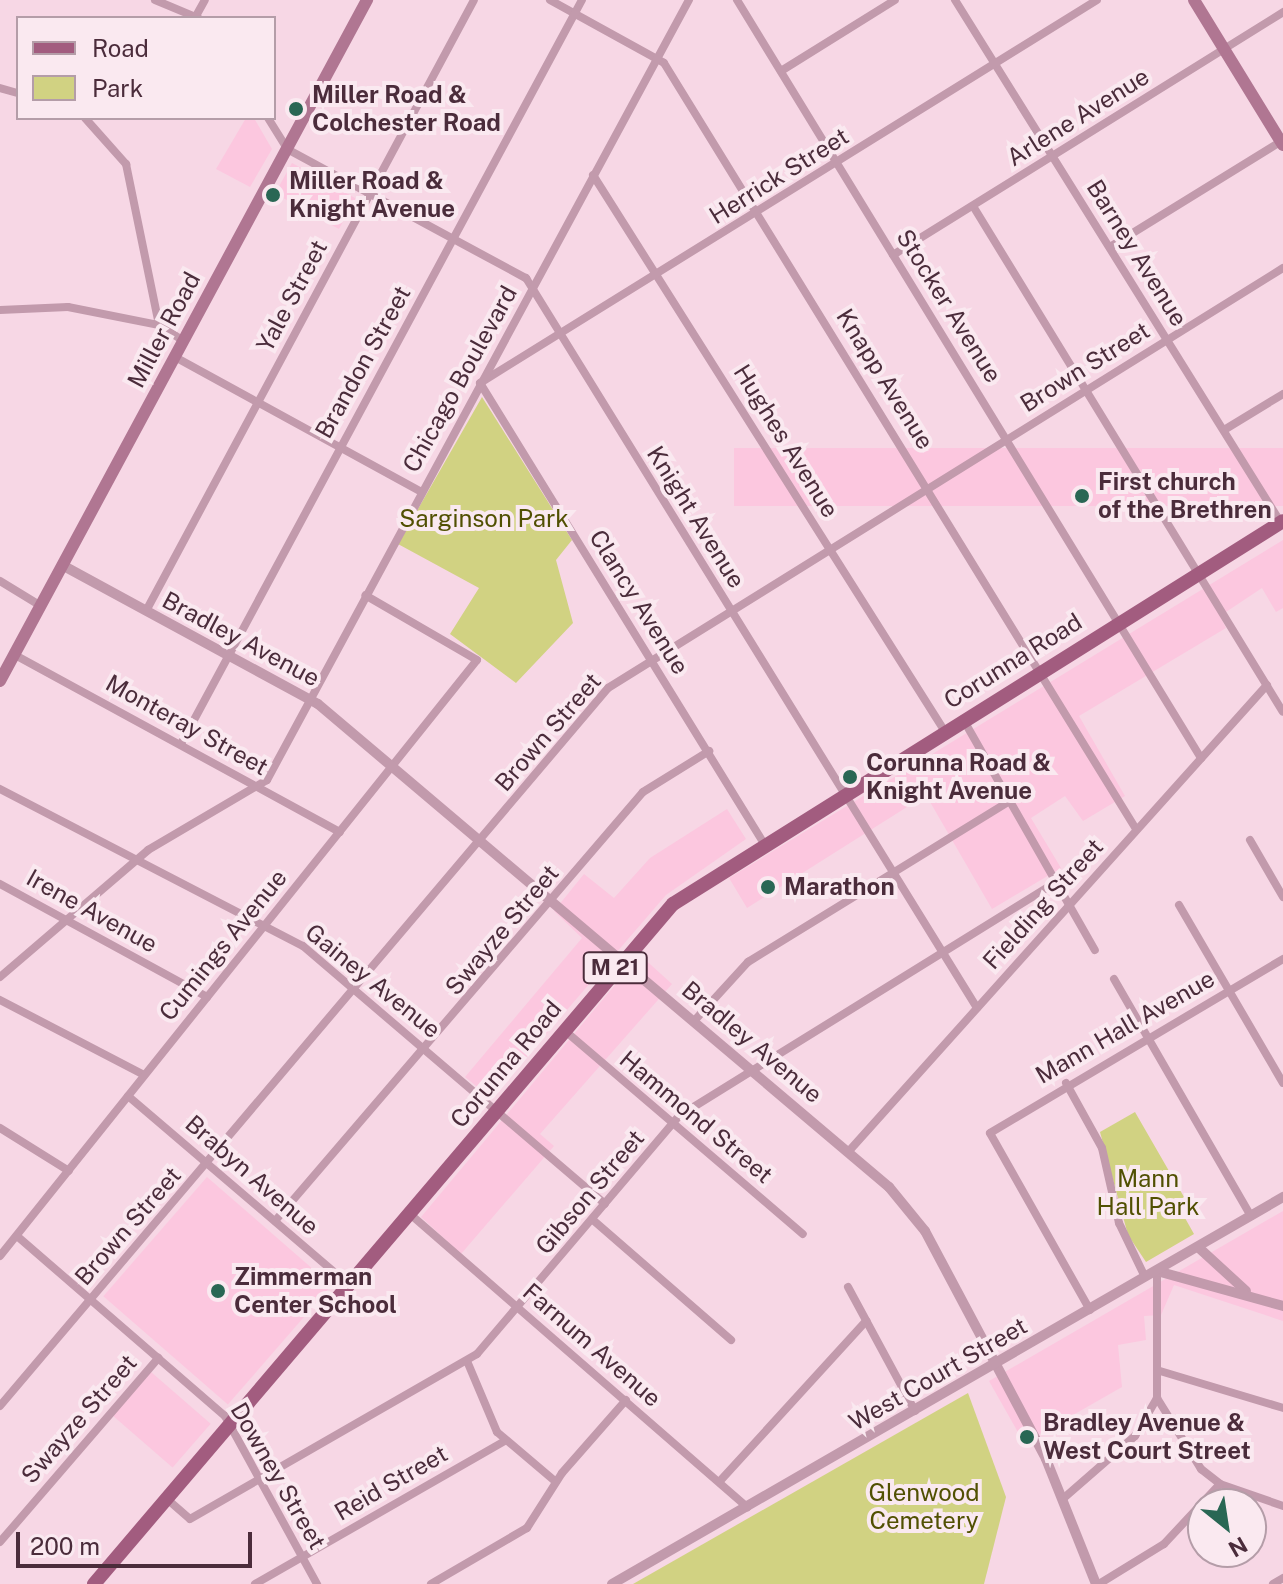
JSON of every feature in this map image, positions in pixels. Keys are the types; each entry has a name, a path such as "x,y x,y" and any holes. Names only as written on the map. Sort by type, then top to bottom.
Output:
{"main road":[{"name":"Miller Road","path":"0,681 367,0"},
{"path":"1194,0 1282,142"},
{"name":"Corunna Road","path":"94,1584 623,959 687,892 1121,620 1282,524"}],"street":[{"path":"155,0 195,16"},
{"name":"Yale Street","path":"146,611 474,0"},
{"name":"Knapp Avenue","path":"550,0 657,58 929,487 1136,829"},
{"name":"Brandon Street","path":"181,744 582,0"},
{"name":"Chicago Boulevard","path":"0,977 138,858 259,786 310,699 420,491 689,0"},
{"name":"Stocker Avenue","path":"737,0 1121,620 1201,758"},
{"path":"781,71 895,0"},
{"name":"Barney Avenue","path":"955,0 1282,524"},
{"name":"Herrick Street","path":"480,383 1097,0"},
{"name":"Arlene Avenue","path":"893,255 1283,12"},
{"path":"87,120 126,164 159,325"},
{"path":"269,120 287,149"},
{"path":"1110,247 1282,142"},
{"name":"Knight Avenue","path":"287,149 526,278 559,336 977,1008"},
{"name":"Hughes Avenue","path":"593,175 659,274 944,730"},
{"path":"973,206 1283,712"},
{"name":"Brown Street","path":"0,1406 209,1164 608,688 1283,268"},
{"path":"0,310 68,307 159,325 184,341"},
{"path":"175,357 420,491"},
{"name":"Clancy Avenue","path":"480,383 763,842"},
{"path":"1224,430 1283,394"},
{"name":"Bradley Avenue","path":"62,565 310,699 393,765 754,1069 849,1151 912,1212 1065,1497 1098,1584"},
{"path":"0,581 41,606"},
{"name":"Cumings Avenue","path":"0,1255 477,660 365,595"},
{"name":"Monteray Street","path":"15,655 340,832"},
{"name":"Fielding Street","path":"849,1151 1267,685"},
{"path":"963,719 1095,950"},
{"name":"Swayze Street","path":"275,1221 554,900 643,792 709,751"},
{"name":"Gainey Avenue","path":"0,789 264,926 356,990 605,1204"},
{"path":"695,1020 748,962 1010,801"},
{"path":"1250,840 1283,897"},
{"name":"Gibson Street","path":"167,1499 190,1519 467,1361 518,1307 673,1124 754,1069 1057,882"},
{"name":"Irene Avenue","path":"0,884 207,997"},
{"path":"1179,905 1283,1083"},
{"name":"Mann Hall Avenue","path":"1090,1310 990,1133 1066,1083 1283,959"},
{"path":"1114,979 1251,1216"},
{"path":"0,1000 144,1075"},
{"name":"Hammond Street","path":"564,1030 803,1234"},
{"path":"1066,1083 1102,1148 1119,1223 1145,1277"},
{"name":"Brabyn Avenue","path":"128,1096 349,1285"},
{"path":"0,1128 69,1171"},
{"name":"West Court Street","path":"612,1584 1283,1197"},
{"name":"Farnum Avenue","path":"410,1214 747,1507"},
{"path":"593,1220 731,1340"},
{"name":"Downey Street","path":"17,1236 158,1358 229,1426 317,1584"},
{"path":"1198,1247 1256,1298"},
{"path":"1065,1497 1125,1447 1157,1398 1160,1371 1157,1271 1283,1306"},
{"path":"848,1287 915,1411"},
{"path":"720,1481 866,1321"},
{"name":"Swayze Street","path":"0,1542 158,1358"},
{"path":"467,1361 506,1440 556,1482"},
{"path":"1160,1371 1283,1408"},
{"path":"1157,1398 1185,1452 1220,1484 1283,1506"},
{"path":"431,1584 527,1528 556,1482 626,1400"},
{"name":"Reid Street","path":"255,1584 506,1440"},
{"path":"1098,1584 1164,1544 1220,1484"},
{"path":"1273,1584 1283,1578"}],"shaded area":[{"path":"245,120 255,120 272,149 250,187 216,169"},
{"path":"292,163 356,198 339,229 275,194"},
{"path":"734,448 1283,448 1283,506 734,506"},
{"path":"1283,540 1283,608 1276,612 1262,588 1220,616 1226,628 1079,716 1125,796 1083,821 1065,796 1031,818 1061,868 992,909 926,795 747,908 729,878"},
{"path":"727,809 746,839 666,895 491,1098 465,1077 582,938 554,911 584,874 614,898 650,858"},
{"path":"640,955 672,984 540,1134 554,1146 461,1254 421,1217"},
{"name":"Zimmerman Center School","path":"207,1177 332,1285 228,1404 103,1296"},
{"path":"1283,1211 1283,1321 1174,1285 1161,1315 1144,1316 1146,1340 1118,1345 1122,1387 1024,1443 989,1381"},
{"path":"151,1372 211,1424 173,1468 113,1416"}],"green space":[{"name":"Sarginson Park","path":"482,397 572,540 556,560 573,623 516,683 450,634 479,588 398,544"},
{"name":"Mann Hall Park","path":"1135,1112 1184,1197 1176,1202 1194,1234 1146,1262 1128,1235 1100,1132"},
{"name":"Glenwood Cemetery","path":"968,1393 1006,1497 984,1584 633,1584"}],"place":[{"name":"Miller Road & Colchester Road","path":"296,109"},
{"name":"Miller Road & Knight Avenue","path":"273,195"},
{"name":"First church of the Brethren","path":"1082,496"},
{"name":"Corunna Road & Knight Avenue","path":"850,777"},
{"name":"Marathon","path":"768,887"},
{"name":"Zimmerman Center School","path":"218,1291"},
{"name":"Bradley Avenue & West Court Street","path":"1027,1437"}]}
